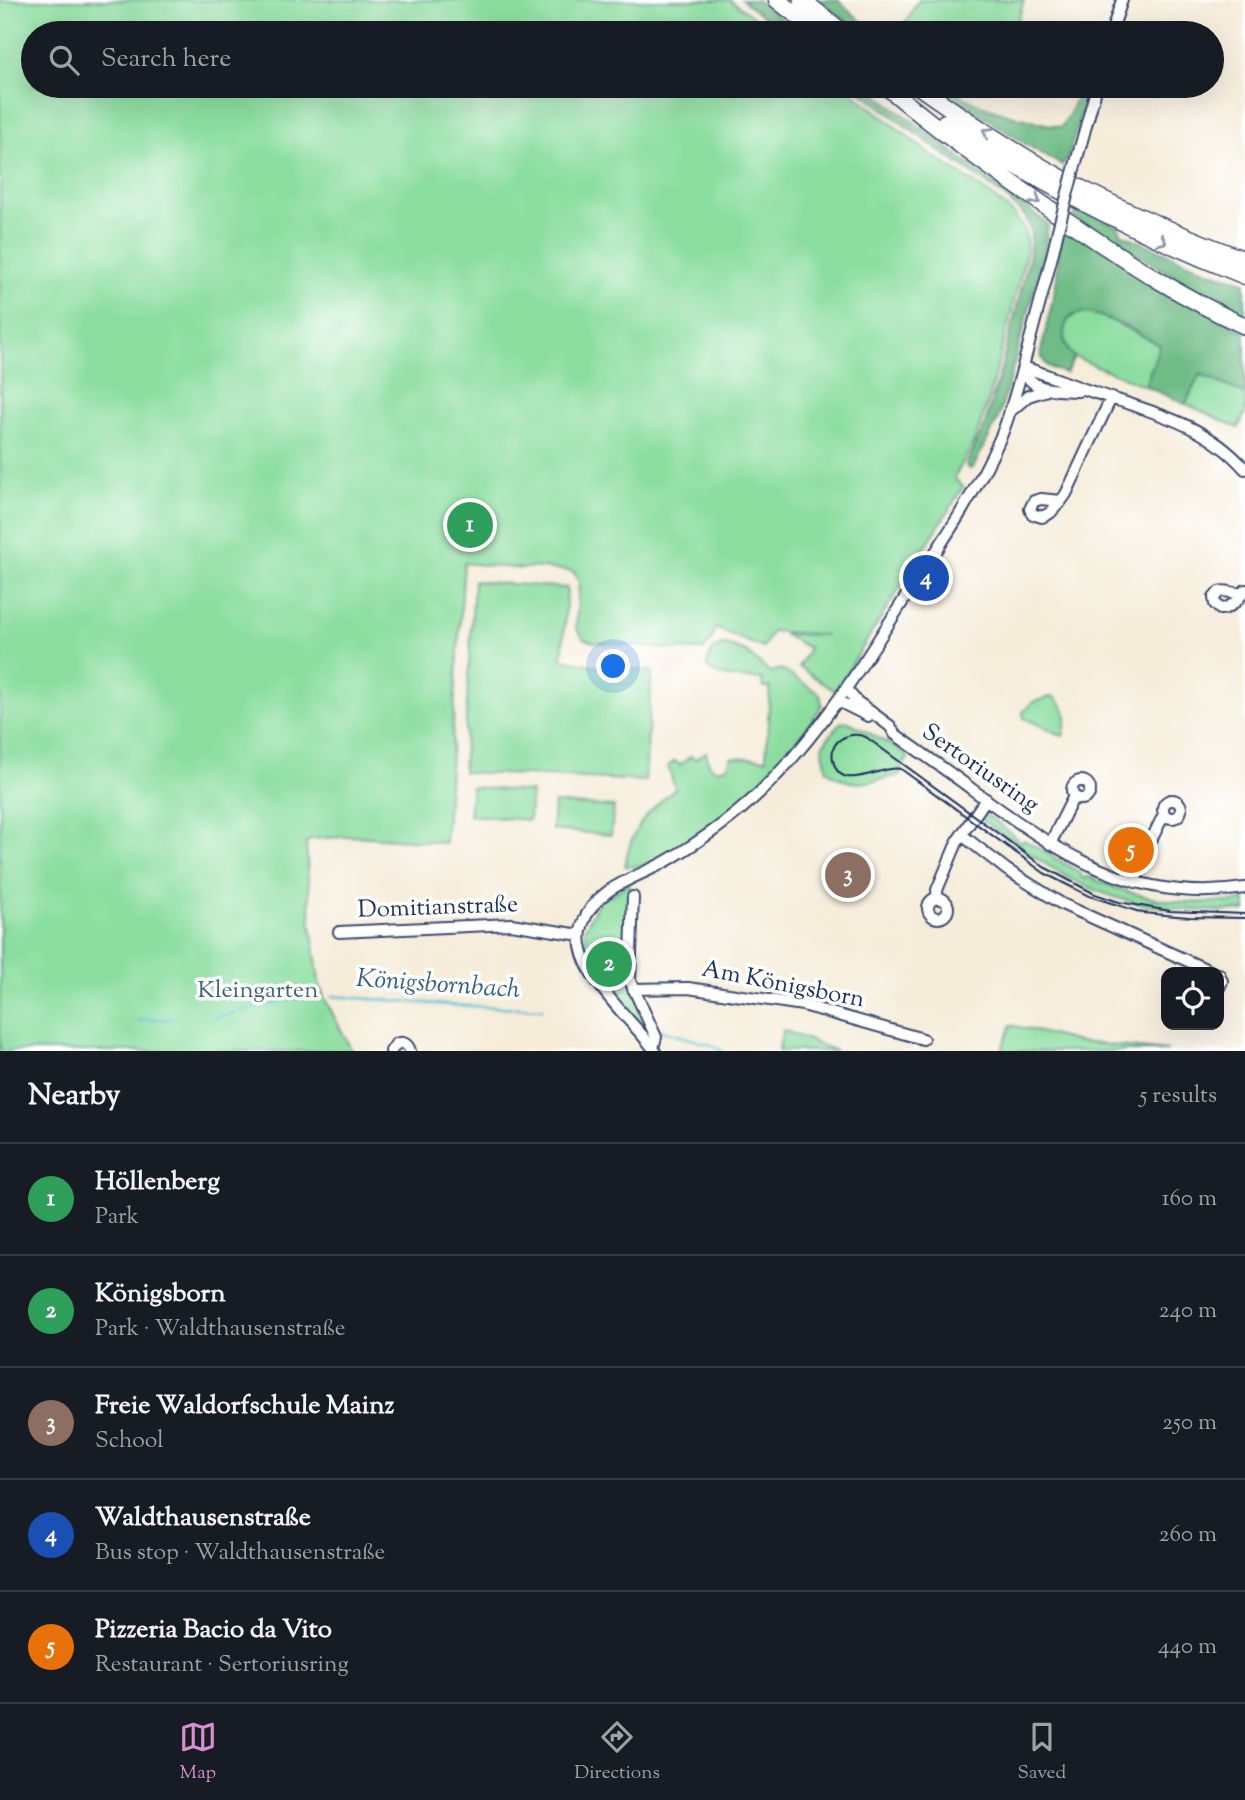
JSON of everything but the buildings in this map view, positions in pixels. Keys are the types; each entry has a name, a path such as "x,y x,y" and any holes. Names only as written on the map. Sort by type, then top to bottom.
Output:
{"highway":[{"path":"777,0 804,21"},
{"path":"802,0 829,21"},
{"path":"903,98 961,146 1089,236 1161,282 1245,326"},
{"path":"907,98 1059,190 1135,229 1245,276"},
{"path":"936,98 978,127 1080,188 1133,214 1245,260"}],"street":[{"path":"1115,21 1122,0"},
{"path":"652,1050 593,975 582,954 580,935 586,917 602,895 668,861 721,826 760,792 799,751 846,689 973,490 996,447 1009,415 1094,98"},
{"path":"1023,367 1028,379 1050,389 1095,393"},
{"path":"1023,367 1172,418 1198,430 1231,453 1245,469"},
{"path":"1009,415 1014,407 1028,396 1050,389"},
{"path":"1061,501 1111,398"},
{"name":"Sertoriusring","path":"846,689 856,701 890,726 895,734 1050,844 1089,866 1160,888 1188,891 1245,888"},
{"name":"Sertoriusring","path":"838,701 890,726"},
{"name":"Sertoriusring","path":"1050,844 1074,796"},
{"path":"938,898 937,890 962,835 986,799"},
{"path":"1135,882 1145,853 1164,814"},
{"path":"962,835 1007,870 1062,904 1203,967"},
{"path":"633,897 630,981 656,1037 652,1050"},
{"name":"Domitianstraße","path":"338,932 511,923 580,935"},
{"name":"Am Königsborn","path":"633,989 688,988 800,1005 923,1038"},
{"path":"391,1051 394,1046 402,1043 407,1045 410,1051"}],"green space":[{"name":"Kleingarten","path":"0,0 730,0 759,21 21,21 21,98 859,98 926,151 990,194 1014,214 1025,231 1027,251 988,402 974,442 954,478 963,487 835,691 799,667 809,648 783,634 826,635 772,631 763,648 715,628 711,641 704,650 593,642 584,639 576,628 579,581 573,571 464,563 445,843 356,836 311,839 306,843 311,924 319,981 324,997 352,1051 0,1051"},
{"path":"742,0 757,0 784,21 769,21"},
{"path":"818,0 838,0 861,21 847,21"},
{"path":"919,0 1024,0 1018,21 906,21"},
{"path":"869,98 882,98 1048,224 1044,255 998,419 973,468 969,469 966,465 985,424 1001,369 1030,255 1031,232 1026,217 1006,198"},
{"path":"955,98 966,98 997,111 1061,127 1076,98 1086,98 1067,160 1062,165"},
{"path":"1076,208 1118,226 1122,234 1207,271 1245,282 1245,313 1204,294 1074,217"},
{"path":"1065,227 1245,332 1245,394 1200,374 1185,404 1145,386 1160,345 1109,319 1081,313 1071,317 1065,327 1065,344 1074,357 1066,373 1046,364 1041,351 1056,285 1060,245"},
{"path":"1094,312 1160,345 1145,386 1074,357 1070,352 1064,334 1067,322 1077,314"},
{"path":"1199,374 1245,394 1245,413 1238,428 1186,404"},
{"path":"474,581 567,588 562,659 605,668 652,671 645,781 463,772"},
{"path":"727,645 746,652 770,672 781,669 820,694 822,705 788,751 762,779 704,831 675,851 648,864 625,866 631,842 641,822 675,789 668,766 675,761 680,765 691,756 695,759 706,752 710,766 718,770 728,766 731,757 766,759 770,687 763,687 762,679 724,676 711,671 707,666 711,654 718,646"},
{"path":"1053,696 1066,714 1063,736 1024,718 1023,712 1033,702"},
{"path":"849,722 904,752 908,759 902,766 900,775 862,783 845,780 827,770 822,746 840,723"},
{"path":"472,787 531,792 529,820 469,815"},
{"path":"554,803 614,807 611,835 552,830"},
{"path":"986,815 1021,842 1024,840 1081,873 1081,877 1086,879 1087,876 1120,889 1171,901 1227,903 1245,900 1245,911 1166,908 1118,898 1095,890 1047,865 980,819"},
{"path":"628,884 631,887 627,955 652,1037 593,968 585,948 585,928 599,902"},
{"path":"1011,1025 1079,1042 1169,1051 1001,1051"},
{"path":"783,1030 836,1051 778,1051"}],"waterway":[{"name":"Königsbornbach","path":"608,932 602,945 615,956 615,978 620,991"},
{"name":"Königsbornbach","path":"212,1018 292,999 322,996"},
{"name":"Königsbornbach","path":"332,996 542,1009"},
{"name":"Königsbornbach","path":"138,1020 171,1019"},
{"name":"Königsbornbach","path":"658,1030 712,1045 722,1051"}],"tram line":[{"path":"1245,914 1170,911 1119,902 1095,894 1044,867 866,737 847,736 834,747 833,760 837,771 844,776 862,776 901,769 1044,873 1089,896 1143,913 1245,918"}],"place":[{"name":"Höllenberg","path":"470,525"},
{"name":"Waldthausenstraße","path":"926,578"},
{"name":"Pizzeria Bacio da Vito","path":"1131,850"},
{"name":"Freie Waldorfschule Mainz","path":"848,875"},
{"name":"Königsborn","path":"609,964"}]}
